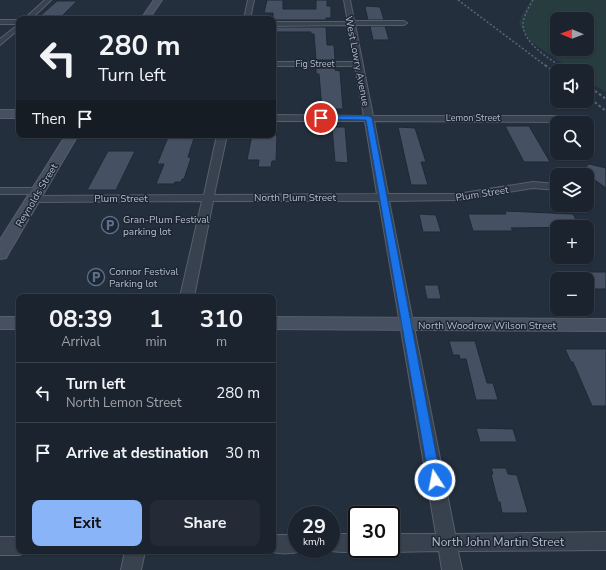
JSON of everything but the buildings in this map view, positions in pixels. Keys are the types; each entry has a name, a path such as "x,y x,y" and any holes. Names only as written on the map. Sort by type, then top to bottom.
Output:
{"main road":[{"path":"147,16 158,0"},
{"path":"0,114 16,114"},
{"name":"Reynolds Street","path":"0,254 70,138"},
{"path":"0,323 16,323"},
{"name":"North Woodrow Wilson Street","path":"276,323 606,325"}],"street":[{"path":"30,16 48,0"},
{"path":"248,16 251,0"},
{"name":"West Lowry Avenue","path":"347,0 405,324 452,570"},
{"path":"0,22 16,22"},
{"path":"276,24 404,23"},
{"path":"0,44 16,29"},
{"name":"Fig Street","path":"276,64 358,64"},
{"name":"Lemon Street","path":"276,118 550,119"},
{"path":"188,294 221,138"},
{"name":"Plum Street","path":"382,197 456,197 533,185 550,186"},
{"name":"Plum Street","path":"0,191 36,195 208,198"},
{"name":"North Plum Street","path":"208,198 382,197"},
{"name":"North John Martin Street","path":"400,543 606,542"},
{"path":"276,544 288,544"},
{"path":"0,546 16,546"},
{"path":"131,570 134,554"}],"green space":[{"path":"531,0 606,0 606,92 594,85 594,64 564,64 552,56 594,56 594,12 550,12 550,55 531,42 519,24 522,15"}],"railway":[{"path":"458,0 546,66"},
{"path":"533,0 524,17 524,30 531,43 557,64"},
{"path":"545,65 550,69"},
{"path":"594,90 606,99"},
{"path":"594,102 606,111"}],"place":[{"name":"Gran-Plum Festival parking lot","path":"110,225"},
{"name":"Connor Festival Parking lot","path":"96,277"}],"route":[{"path":"321,118 369,118 405,324 435,480"}]}
